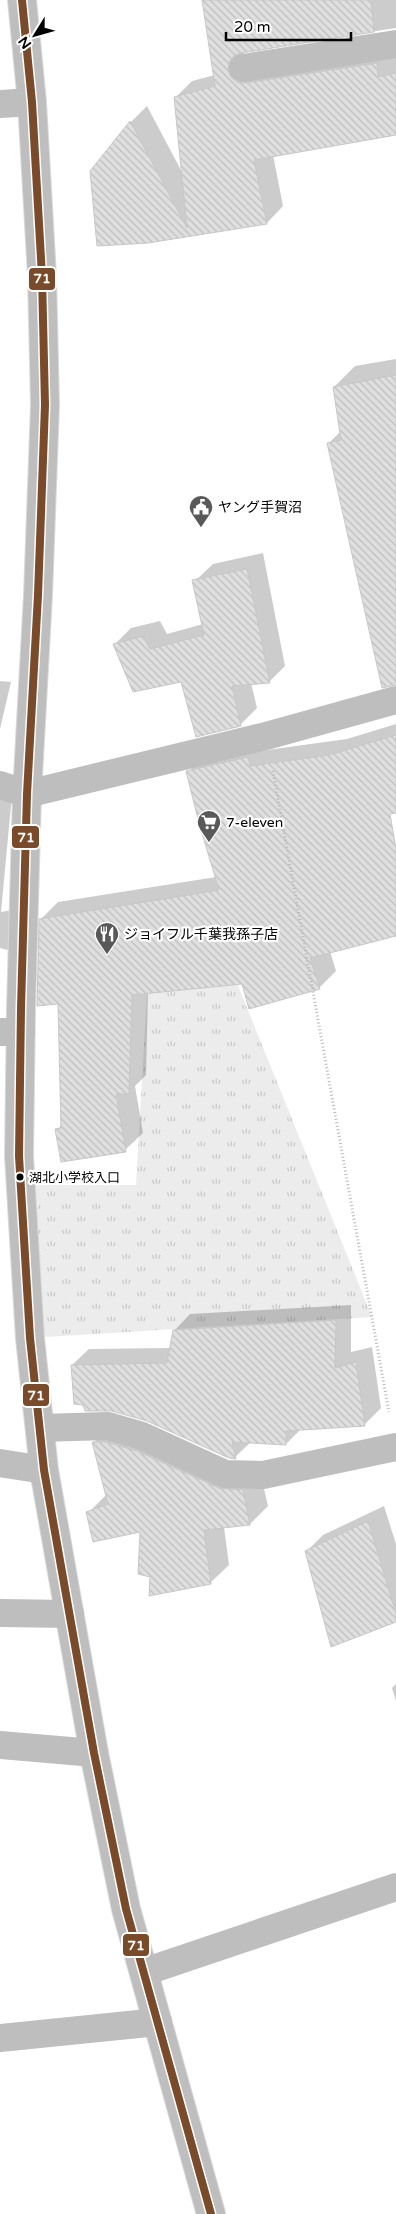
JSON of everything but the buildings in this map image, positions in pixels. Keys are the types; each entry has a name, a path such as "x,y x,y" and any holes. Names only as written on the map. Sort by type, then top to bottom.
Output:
{"main road":[{"path":"22,0 32,102 42,276 45,405 38,595 11,1032 30,1338 44,1470 94,1753 126,1909 212,2214"},
{"path":"243,68 396,44"},
{"path":"0,104 32,102"},
{"path":"0,786 27,794 266,736 396,700"},
{"path":"40,1428 108,1426 142,1436 225,1474 263,1475 396,1447"},
{"path":"0,1464 44,1470"},
{"path":"0,1613 70,1614"},
{"path":"0,1745 94,1753"},
{"path":"144,1972 396,1888"},
{"path":"0,2038 158,2022"}],"path":[{"path":"266,736 396,1447"}],"green space":[{"path":"233,973 372,1317 30,1338 21,1185 136,1185 147,993"}],"transit line":[{"name":"71","path":"22,0 32,102 42,276 45,405 38,595 27,794 21,1008 19,1156 30,1338 44,1470 94,1753 126,1909 211,2214"}],"place":[{"name":"ヤング手賀沼","path":"201,528"},
{"name":"7-eleven","path":"209,843"},
{"name":"ジョイフル千葉我孫子店","path":"107,955"},
{"name":"湖北小学校入口","path":"20,1177"}]}
